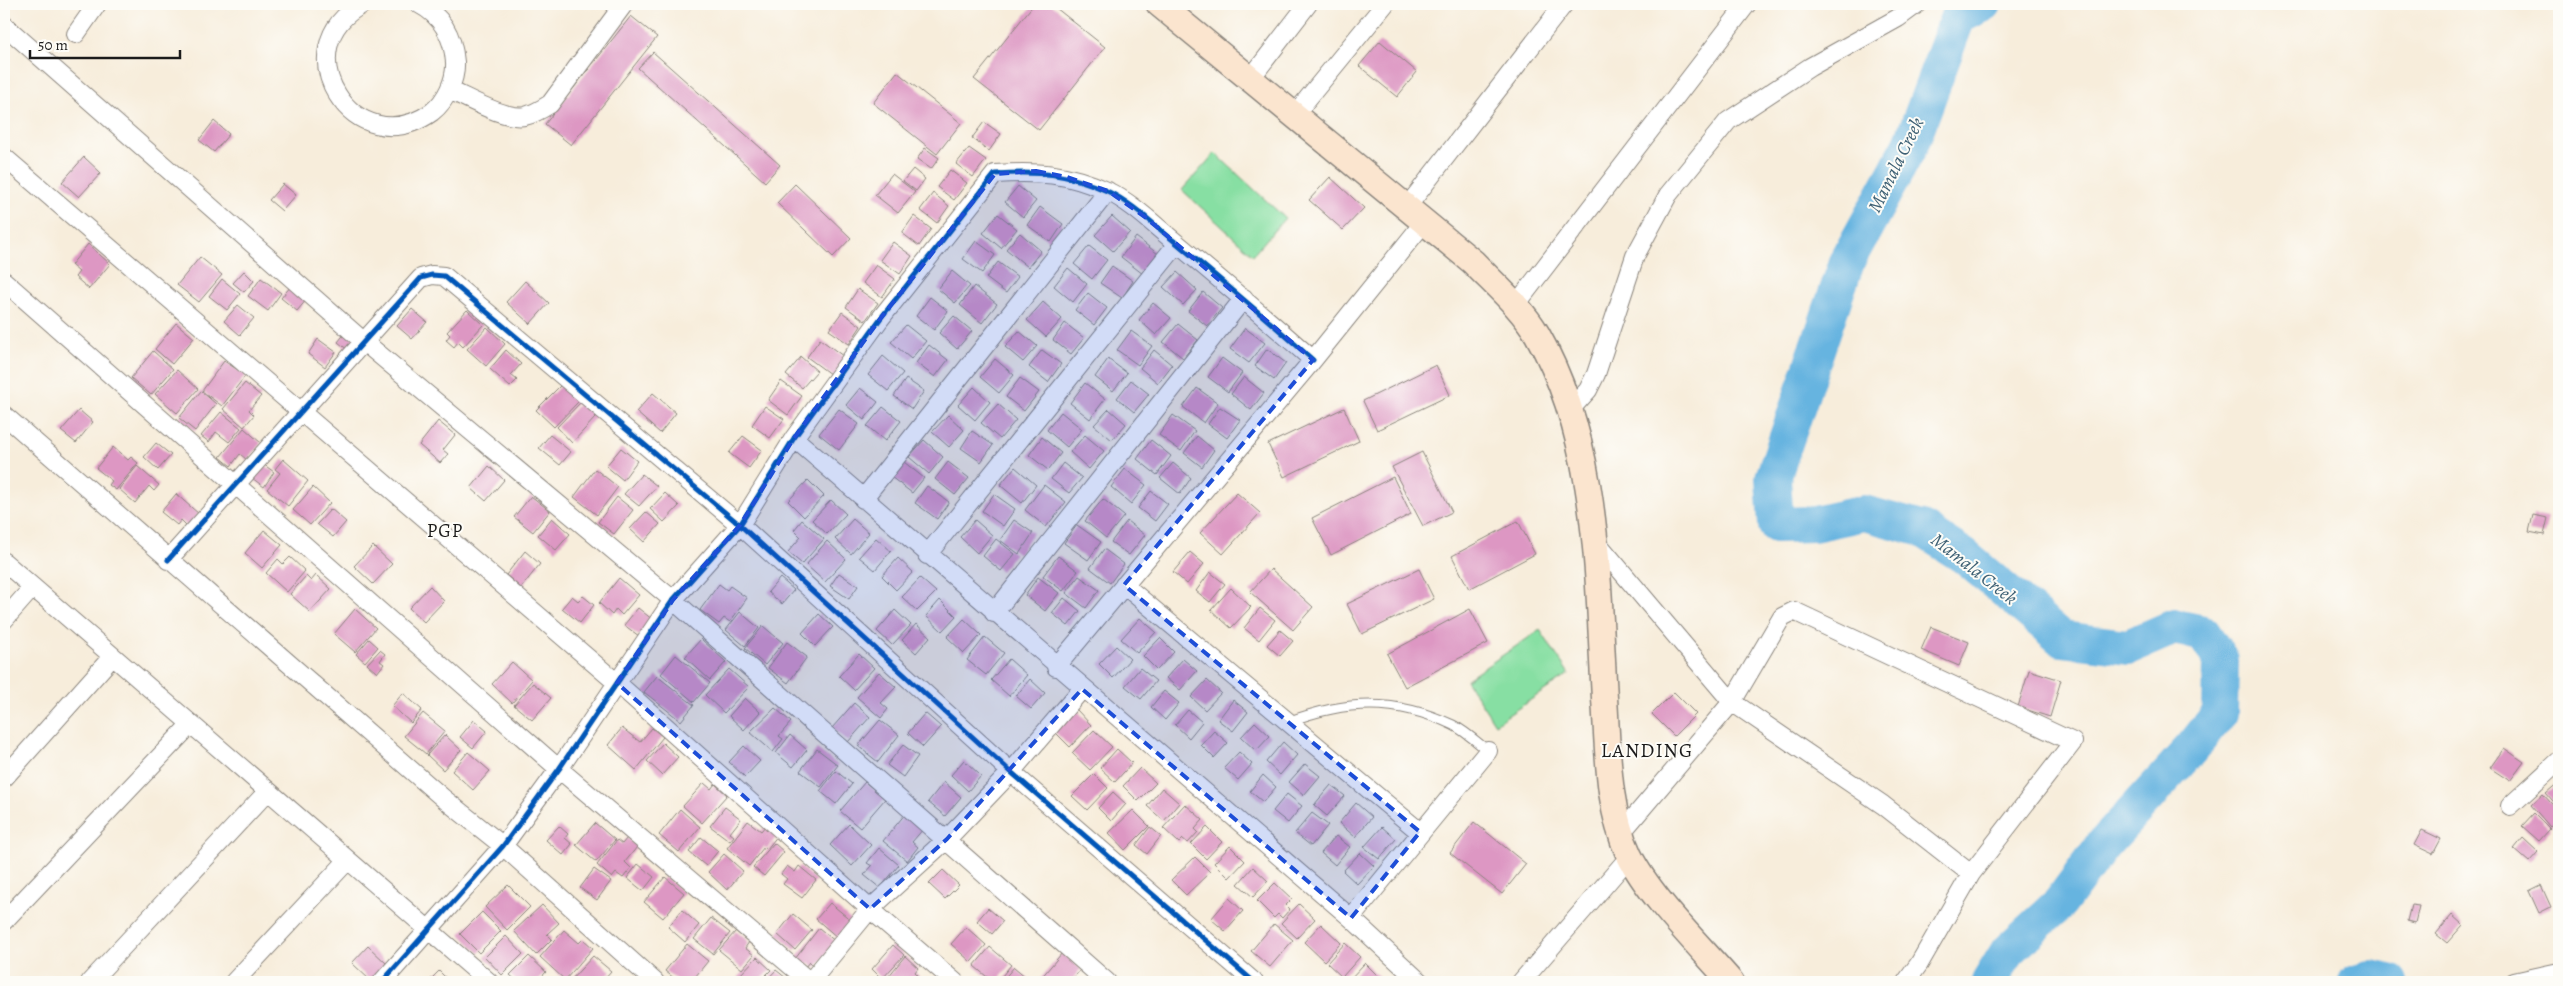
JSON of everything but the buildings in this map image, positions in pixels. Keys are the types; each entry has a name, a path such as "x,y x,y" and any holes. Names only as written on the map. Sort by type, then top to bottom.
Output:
{"main road":[{"path":"1163,5 1473,262 1515,306 1536,332 1553,366 1570,410 1582,451 1594,538 1608,755 1614,805 1621,833 1630,856 1661,900 1731,982"}],"street":[{"path":"76,34 97,4"},
{"path":"363,4 352,10 337,25 328,45 326,66 331,86 342,104 359,118 378,125 400,126 420,120 437,108 449,90 455,69 454,47 445,26 428,6"},
{"path":"449,90 508,115 524,116 537,112 550,104 624,4"},
{"path":"1251,78 1308,4"},
{"path":"1295,114 1385,4"},
{"path":"1056,667 1313,360 1564,4"},
{"path":"1515,306 1746,4"},
{"path":"1570,410 1588,390 1596,374 1635,256 1668,195 1728,120 1810,66 1898,18 1917,4"},
{"path":"4,25 363,341 674,600 1107,982"},
{"path":"4,157 617,683 870,909 955,982"},
{"path":"382,982 430,931 503,846 559,769 674,600 740,525 794,438 880,319 995,174 1036,171 1067,177 1108,191 1244,298 1313,360"},
{"path":"863,499 1108,191"},
{"path":"927,555 1177,244"},
{"path":"168,560 421,278 432,275 444,276 740,525 1011,772 1254,982"},
{"path":"4,281 559,769 810,982 870,909 947,839 1011,772 1082,689"},
{"path":"994,613 1244,298"},
{"path":"5,418 443,798 503,846 655,982"},
{"path":"794,438 1056,667 1350,918 1420,982"},
{"path":"1594,538 1732,702 1883,805 1971,874"},
{"path":"4,562 267,792 489,982"},
{"path":"1124,585 1420,832"},
{"path":"4,620 33,587"},
{"path":"1621,833 1732,702 1782,617 1794,612 2072,742 1971,874 1919,964 1906,982"},
{"path":"4,778 112,657"},
{"path":"4,921 190,725"},
{"path":"1350,918 1488,750"},
{"path":"2510,806 2559,761"},
{"path":"90,982 267,792"},
{"path":"1521,982 1630,856"},
{"path":"234,982 347,861"},
{"path":"2514,982 2559,972"}],"lane":[{"path":"1288,722 1320,710 1357,704 1388,705 1455,726 1488,750"}],"highlighted area":[{"path":"1036,171 1067,177 1108,191 1145,217 1313,360 1124,585 1420,832 1351,918 1082,689 947,839 870,909 617,683 673,600 740,525 794,438 880,319 995,174"}],"green space":[{"path":"1215,153 1285,218 1253,255 1182,190"},
{"path":"1540,630 1569,674 1495,724 1466,680"}],"waterway":[{"name":"Mamala Creek","path":"1984,4 1958,17 1911,144 1848,259 1773,478 1776,525 1814,524 1864,513 1922,529 1964,556 2062,639 2128,647 2174,627 2203,633 2221,660 2220,713 2191,749 2103,845 2060,903 2008,951 1989,982"},
{"name":"Mamala Creek","path":"2356,982 2370,978 2390,982"}],"cycle path":[{"path":"382,982 503,846 559,769 673,600 740,525 794,438 880,319 995,174 1039,173 1065,177 1093,185 1116,196 1150,221 1313,360"},
{"path":"168,560 421,278 432,275 444,276 740,525 1011,772 1254,982"}],"district":[{"name":"PGP","path":"445,531"},
{"name":"LANDING","path":"1647,750"}]}
